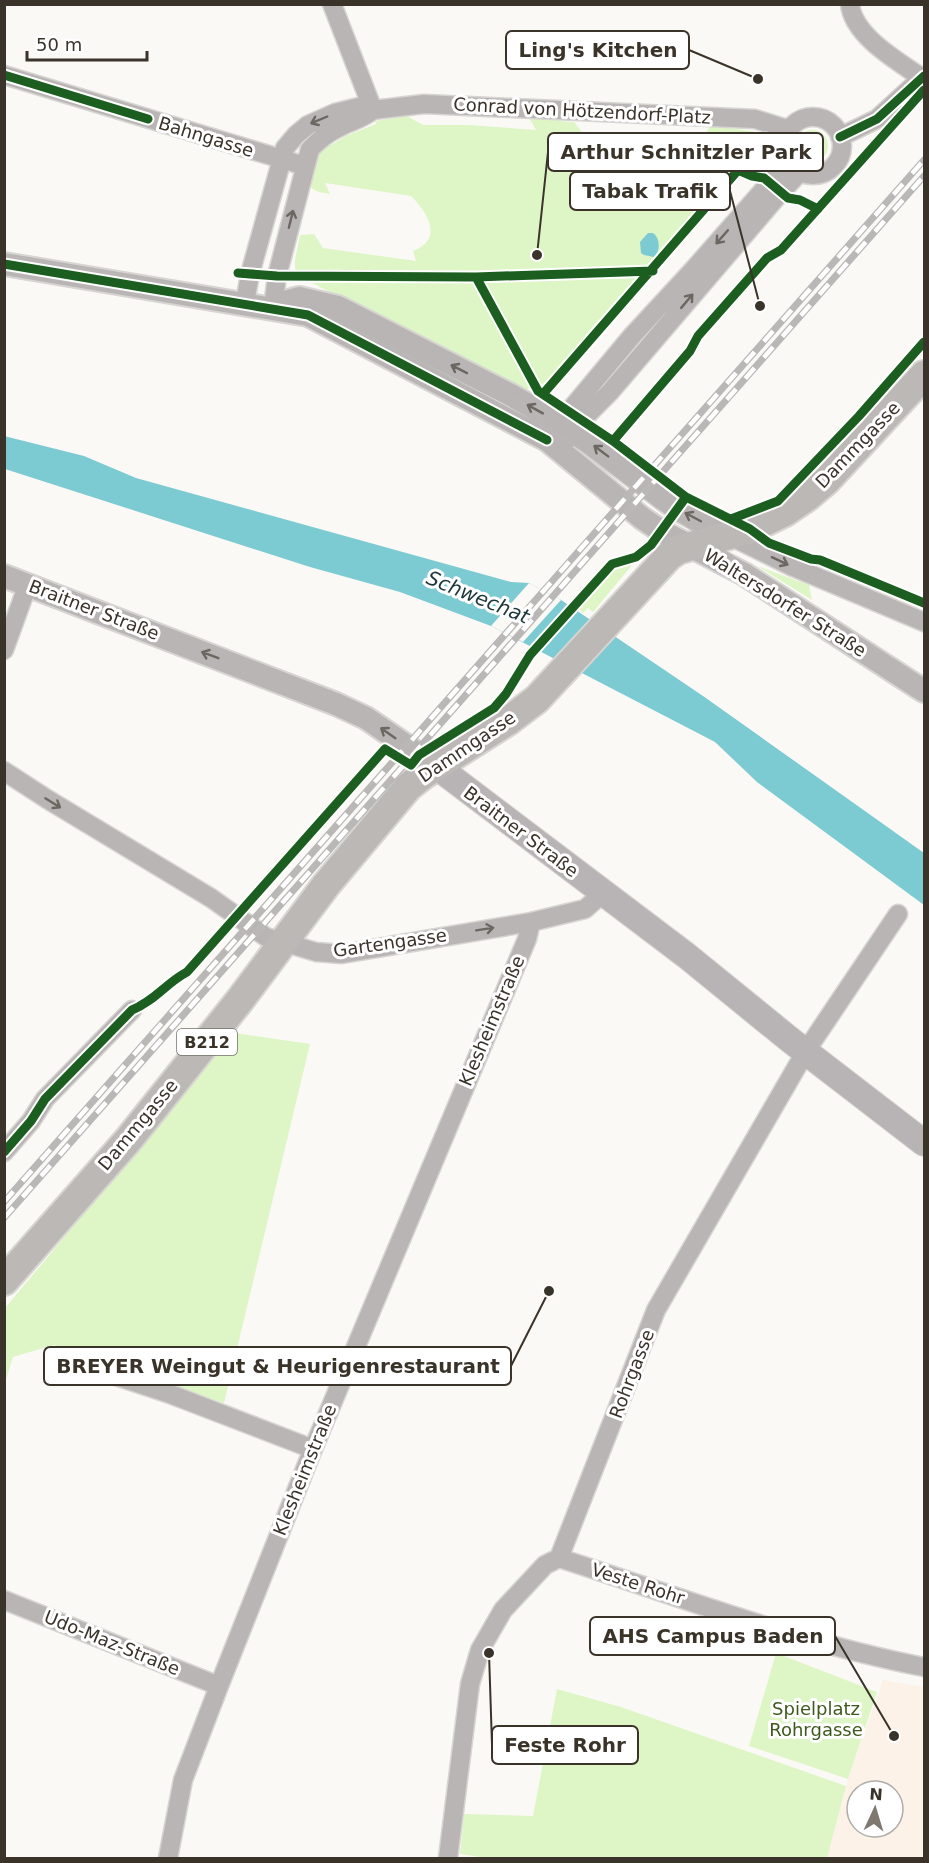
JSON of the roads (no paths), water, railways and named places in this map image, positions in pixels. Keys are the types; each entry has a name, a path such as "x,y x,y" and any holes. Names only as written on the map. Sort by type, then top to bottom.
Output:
{"main road":[{"name":"Dammgasse","path":"4,1281 129,1139 326,885 408,787 436,766 508,722 537,699 669,556 678,550 759,525 785,512 807,497 835,471 924,375"},
{"name":"Braitner Straße","path":"436,766 602,894 687,956 924,1143"}],"street":[{"path":"332,4 373,110"},
{"path":"840,137 877,119 923,77 868,39 851,13 850,4"},
{"name":"Bahngasse","path":"4,75 305,166"},
{"name":"Conrad von Hötzendorf-Platz","path":"245,303 250,274 281,160 290,143 308,125 335,113 359,107 373,110 424,104 755,119 790,130"},
{"name":"Conrad von Hötzendorf-Platz","path":"273,308 277,276 310,148 339,127 360,120 373,110"},
{"path":"815,117 830,123 840,137 842,143 840,155 833,167 827,171 813,175 794,167 786,156 784,144 790,130 798,122 815,117"},
{"path":"560,436 773,200 794,167"},
{"path":"4,264 308,315 560,436"},
{"path":"273,308 299,298 338,308 511,395 560,436"},
{"name":"Waltersdorfer Straße","path":"560,436 677,509 728,535"},
{"name":"Waltersdorfer Straße","path":"560,436 642,518 661,531 744,574 924,691"},
{"path":"728,535 791,566 924,622"},
{"name":"Braitner Straße","path":"4,576 336,704 366,718 436,766"},
{"path":"4,650 28,584"},
{"name":"Gartengasse","path":"4,771 211,898 266,937 316,952 342,954 531,922 585,909 602,894"},
{"name":"Rohrgasse","path":"559,1558 656,1310 806,1052 898,914"},
{"name":"Klesheimstraße","path":"168,1858 183,1780 219,1686 313,1449 522,950 531,922"},
{"path":"4,1152 45,1099 132,1010"},
{"path":"80,1364 170,1394 313,1449"},
{"path":"448,1858 470,1684 480,1650 503,1610 546,1565 559,1558"},
{"name":"Veste Rohr","path":"559,1558 801,1637 873,1657 924,1667"},
{"name":"Udo-Maz-Straße","path":"4,1600 219,1686"}],"water":[{"path":"648,233 656,236 659,245 654,257 641,253 640,242"},
{"name":"Schwechat","path":"4,436 84,456 136,478 511,582 529,583 561,600 703,696 924,853 924,905 757,782 715,742 491,626 400,592 310,567 5,469"}],"tram line":[{"path":"4,255 319,312 557,434 586,453"},
{"path":"511,395 548,423"},
{"path":"580,449 655,506 924,679"}],"railway":[{"path":"4,1202 924,160"},
{"path":"4,1218 924,176"}],"place":[{"name":"Ling's Kitchen","path":"758,79"},
{"name":"Arthur Schnitzler Park","path":"537,255"},
{"name":"Tabak Trafik","path":"760,306"},
{"name":"BREYER Weingut & Heurigenrestaurant","path":"549,1291"},
{"name":"Feste Rohr","path":"489,1653"},
{"name":"AHS Campus Baden","path":"894,1736"}],"park label":[{"name":"Spielplatz Rohrgasse","path":"816,1719"}]}
